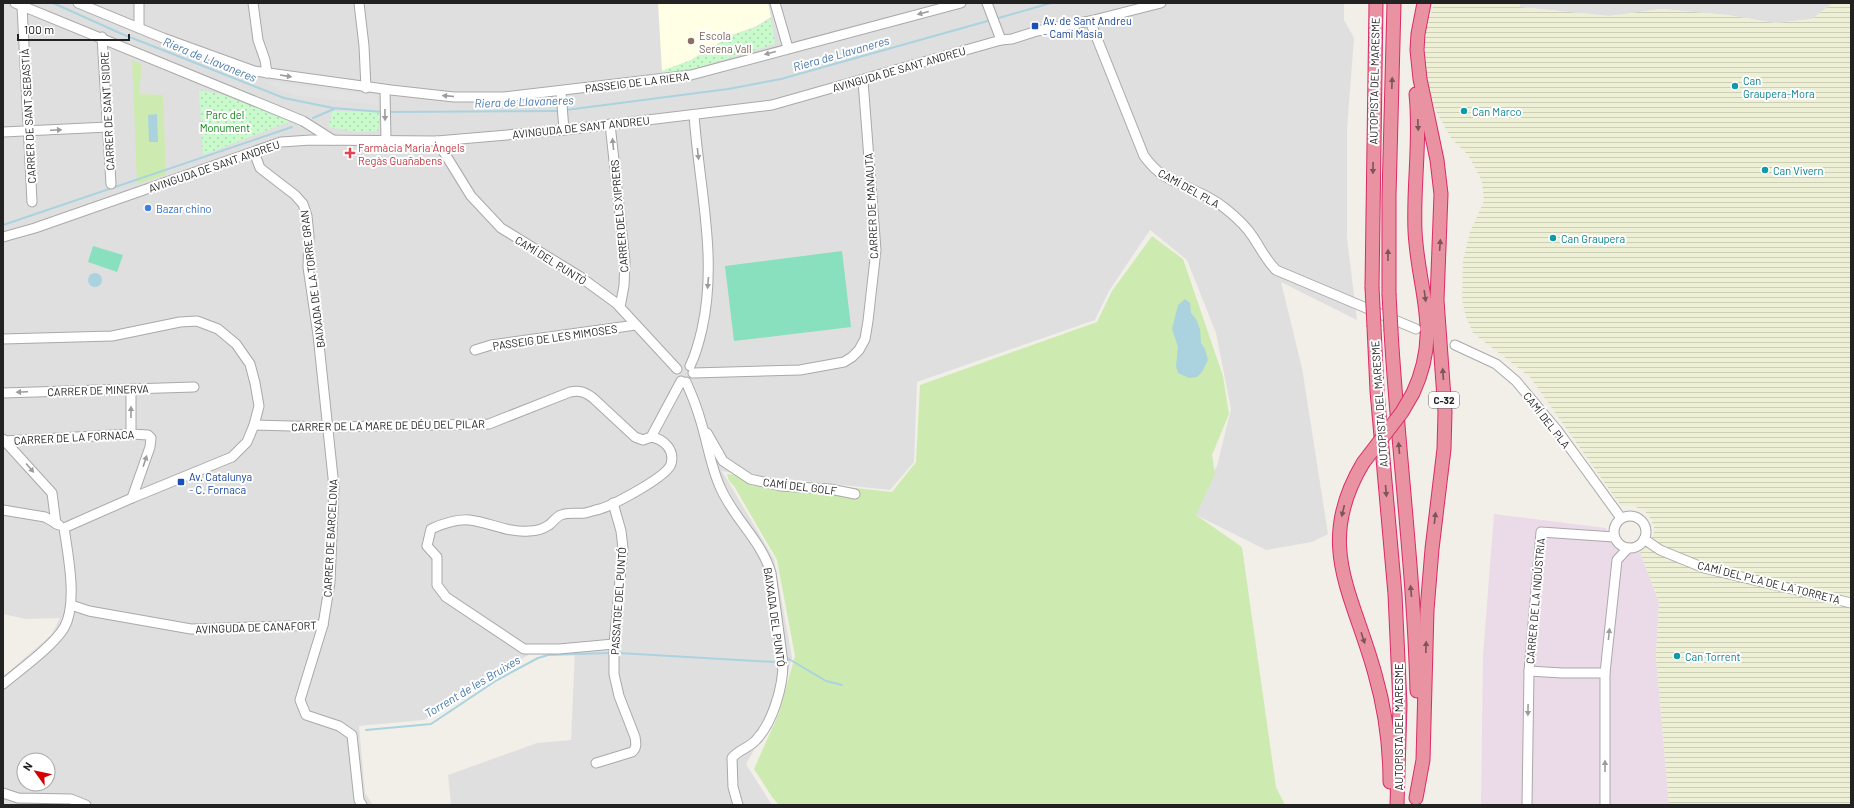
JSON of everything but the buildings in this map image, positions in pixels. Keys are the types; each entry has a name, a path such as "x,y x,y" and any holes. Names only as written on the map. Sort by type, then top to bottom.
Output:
{"highway":[{"name":"AUTOPISTA DEL MARESME","path":"1376,3 1372,287 1377,391 1396,610 1400,705 1397,805"},
{"name":"AUTOPISTA DEL MARESME","path":"1394,3 1389,196 1389,294 1398,431 1415,640 1417,719 1416,801"},
{"name":"C-32","path":"1390,805 1390,765 1386,722 1375,674 1341,566 1339,528 1342,510 1353,480 1363,463 1402,412 1413,393 1423,369 1428,317 1415,230 1418,127 1412,44 1413,24 1419,3"},
{"name":"C-32","path":"1416,801 1423,760 1427,610 1432,549 1444,449 1444,412 1437,300 1441,194 1437,160 1420,80 1417,50 1418,34 1424,3"}],"street":[{"name":"PASSEIG DE LA RIERA","path":"78,3 139,28 254,71 366,88 461,97 504,97 561,92 691,75 961,3"},
{"path":"139,3 139,28"},
{"path":"253,3 258,40 265,60 267,73"},
{"path":"359,3 364,46 366,88"},
{"path":"776,3 788,48"},
{"path":"987,3 1001,40"},
{"name":"AVINGUDA DE SANT ANDREU","path":"3,237 35,228 281,142 333,140 437,141 564,130 772,105 863,81 1001,40 1012,39 1037,31 1090,21 1161,3"},
{"path":"19,5 102,37 303,121 333,140"},
{"name":"CARRER DE SANT SEBASTIÀ","path":"19,5 29,132 32,202"},
{"name":"CAMÍ DEL PLA","path":"1090,21 1144,156 1153,168 1165,177 1214,200 1226,208 1253,236 1267,261 1276,270 1416,329"},
{"name":"CARRER DE SANT ISIDRE","path":"102,37 111,184"},
{"name":"CARRER DE MANAUTA","path":"691,370 800,370 831,365 844,362 852,357 865,340 876,250 863,81"},
{"path":"385,90 386,140"},
{"path":"561,92 564,130"},
{"path":"614,644 559,649 524,649 446,597 436,585 437,557 427,546 431,529 444,523 468,520 505,529 528,531 540,529 548,525 559,516 566,514 586,513 613,503 655,480 665,473 671,465 672,454 666,442 651,436 684,382 692,377 691,370 706,311 709,270 694,115"},
{"name":"CARRER DELS XIPRERS","path":"610,124 625,261 624,286 620,308"},
{"path":"3,132 29,132 108,127"},
{"name":"CAMÍ DEL PUNTÓ","path":"437,141 471,196 501,228 579,276 620,308 677,369"},
{"name":"BAIXADA DE LA TORRE GRAN","path":"254,152 260,168 295,195 303,204 307,216 309,236 308,267 318,335 328,427"},
{"path":"3,338 112,336 180,322 197,321 218,330 236,344 250,364 259,406 254,425 247,442 232,457 60,526"},
{"name":"PASSEIG DE LES MIMOSES","path":"475,350 491,345 636,325"},
{"name":"CAMÍ DEL PLA","path":"1454,346 1496,364 1516,381 1556,430 1620,518"},
{"path":"684,382 677,375 677,369 683,365 691,370"},
{"name":"BAIXADA DEL PUNTÓ","path":"684,382 702,423 711,463 721,490 757,543 767,561 771,573 783,663 783,676 779,694 765,728 756,740 735,754 732,758 733,787 738,805"},
{"name":"CARRER DE MINERVA","path":"3,392 194,387"},
{"path":"131,389 131,434"},
{"name":"CARRER DE LA MARE DE DÉU DEL PILAR","path":"254,425 328,427 489,424 578,390 585,392 593,398 635,437 643,440 651,436"},
{"name":"CAMÍ DEL GOLF","path":"702,423 723,461 750,480 781,486 830,489 855,494"},
{"name":"CARRER DE BARCELONA","path":"323,625 330,582 334,487 328,427"},
{"name":"CARRER DE LA FORNACA","path":"4,440 131,434 148,435 151,438 132,498"},
{"path":"3,684 54,640 64,627 71,605 67,547 52,493 4,440"},
{"name":"PASSATGE DEL PUNTÓ","path":"596,763 632,752 636,747 635,737 615,682 614,644 623,544 613,503"},
{"path":"3,510 45,517 60,526"},
{"path":"1605,805 1606,673 1617,560 1628,548 1637,546 1644,539 1646,528 1640,519 1632,515 1620,518 1614,526 1614,537 1618,543 1628,548"},
{"name":"CARRER DE LA INDÚSTRIA","path":"1527,805 1529,671 1541,532 1614,537"},
{"name":"CAMÍ DEL PLA DE LA TORRETA","path":"1644,539 1660,550 1704,568 1851,603"},
{"name":"AVINGUDA DE CANAFORT","path":"71,605 89,611 191,629 323,625 300,700 306,715 339,726 352,735 359,800 362,805"},
{"name":"CARRER DE LA INDÚSTRIA","path":"1529,671 1606,673"},
{"path":"3,793 18,798 71,799 86,805"}],"shaded area":[{"path":"3,3 1344,3 1344,20 1354,38 1347,129 1347,238 1357,320 1281,282 1302,368 1328,534 1312,542 1266,550 1188,511 1217,466 1231,409 1216,333 1187,260 1150,230 1109,291 1095,320 917,382 914,462 890,490 737,474 722,471 774,559 792,657 778,709 746,764 772,805 451,805 448,775 537,743 571,740 575,651 530,654 424,720 359,726 365,793 373,805 3,805 3,677 52,634 60,618 26,619 3,614"},
{"name":"Escola Serena Vall","path":"658,3 768,3 771,17 755,27 732,35 691,60 662,71"},
{"path":"1434,3 1519,3 1520,7 1609,16 1661,9 1727,15 1775,23 1812,19 1833,3 1851,3 1851,805 1669,805 1656,656 1659,602 1640,552 1648,546 1655,530 1651,519 1644,510 1633,506 1621,506 1530,377 1473,333 1466,317 1462,300 1463,260 1470,232 1484,201 1482,181 1468,155 1451,138 1436,111 1425,81 1423,57 1426,30"},
{"path":"1519,3 1833,3 1812,19 1775,23 1727,15 1661,9 1609,16 1520,7"},
{"path":"266,81 373,95 378,98 378,105 294,95 278,89"},
{"path":"1494,514 1606,528 1614,544 1629,554 1640,552 1659,602 1656,656 1669,805 1481,805 1483,655"}],"green space":[{"path":"771,18 775,44 693,69 663,74 662,71 692,60 733,35 755,28"},
{"path":"132,60 142,65 139,94 163,95 166,175 137,184"},
{"name":"Parc del Monument","path":"199,90 224,95 291,121 203,155"},
{"path":"332,111 380,112 378,131 357,132 329,127"},
{"path":"1152,236 1183,259 1223,376 1229,414 1212,455 1215,474 1196,515 1242,547 1276,787 1285,805 779,805 754,769 779,713 795,656 777,560 734,486 729,481 727,474 892,492 916,462 920,385 1097,322 1112,291"},
{"path":"93,246 123,255 117,272 88,262"},
{"path":"842,251 851,327 734,341 725,266"}],"water":[{"path":"157,114 158,142 149,142 148,115"},
{"path":"92,273 98,273 102,277 102,283 98,287 92,287 88,283 88,277"},
{"path":"1185,299 1190,303 1191,313 1196,319 1200,329 1201,343 1205,349 1208,360 1202,372 1197,377 1189,378 1178,373 1176,366 1178,347 1172,329 1178,305"}],"waterway":[{"name":"Riera de Llavaneres","path":"53,3 122,34 284,98 333,108 383,112"},
{"name":"Riera de Llavaneres","path":"995,19 1051,3"},
{"name":"Riera de Llavaneres","path":"566,110 728,89 781,79 991,20"},
{"path":"313,118 334,109"},
{"name":"Riera de Llavaneres","path":"388,112 559,111"},
{"path":"3,225 292,127"},
{"name":"Torrent de les Bruixes","path":"366,730 431,724 497,680 538,658 548,655 609,653"},
{"name":"Torrent de les Bruixes","path":"619,653 774,662"},
{"name":"Torrent de les Bruixes","path":"789,659 826,681 842,685"}],"place":[{"name":"Av. de Sant Andreu - Camí Masia","path":"1035,26"},
{"name":"Escola Serena Vall","path":"691,41"},
{"name":"Can Graupera-Mora","path":"1735,86"},
{"name":"Can Marco","path":"1464,111"},
{"name":"Farmàcia Maria Àngels Regàs Guañabens","path":"350,153"},
{"name":"Can Vivern","path":"1765,170"},
{"name":"Bazar chino","path":"148,208"},
{"name":"Can Graupera","path":"1553,238"},
{"name":"Av. Catalunya - C. Fornaca","path":"181,482"},
{"name":"Can Torrent","path":"1677,656"}]}
